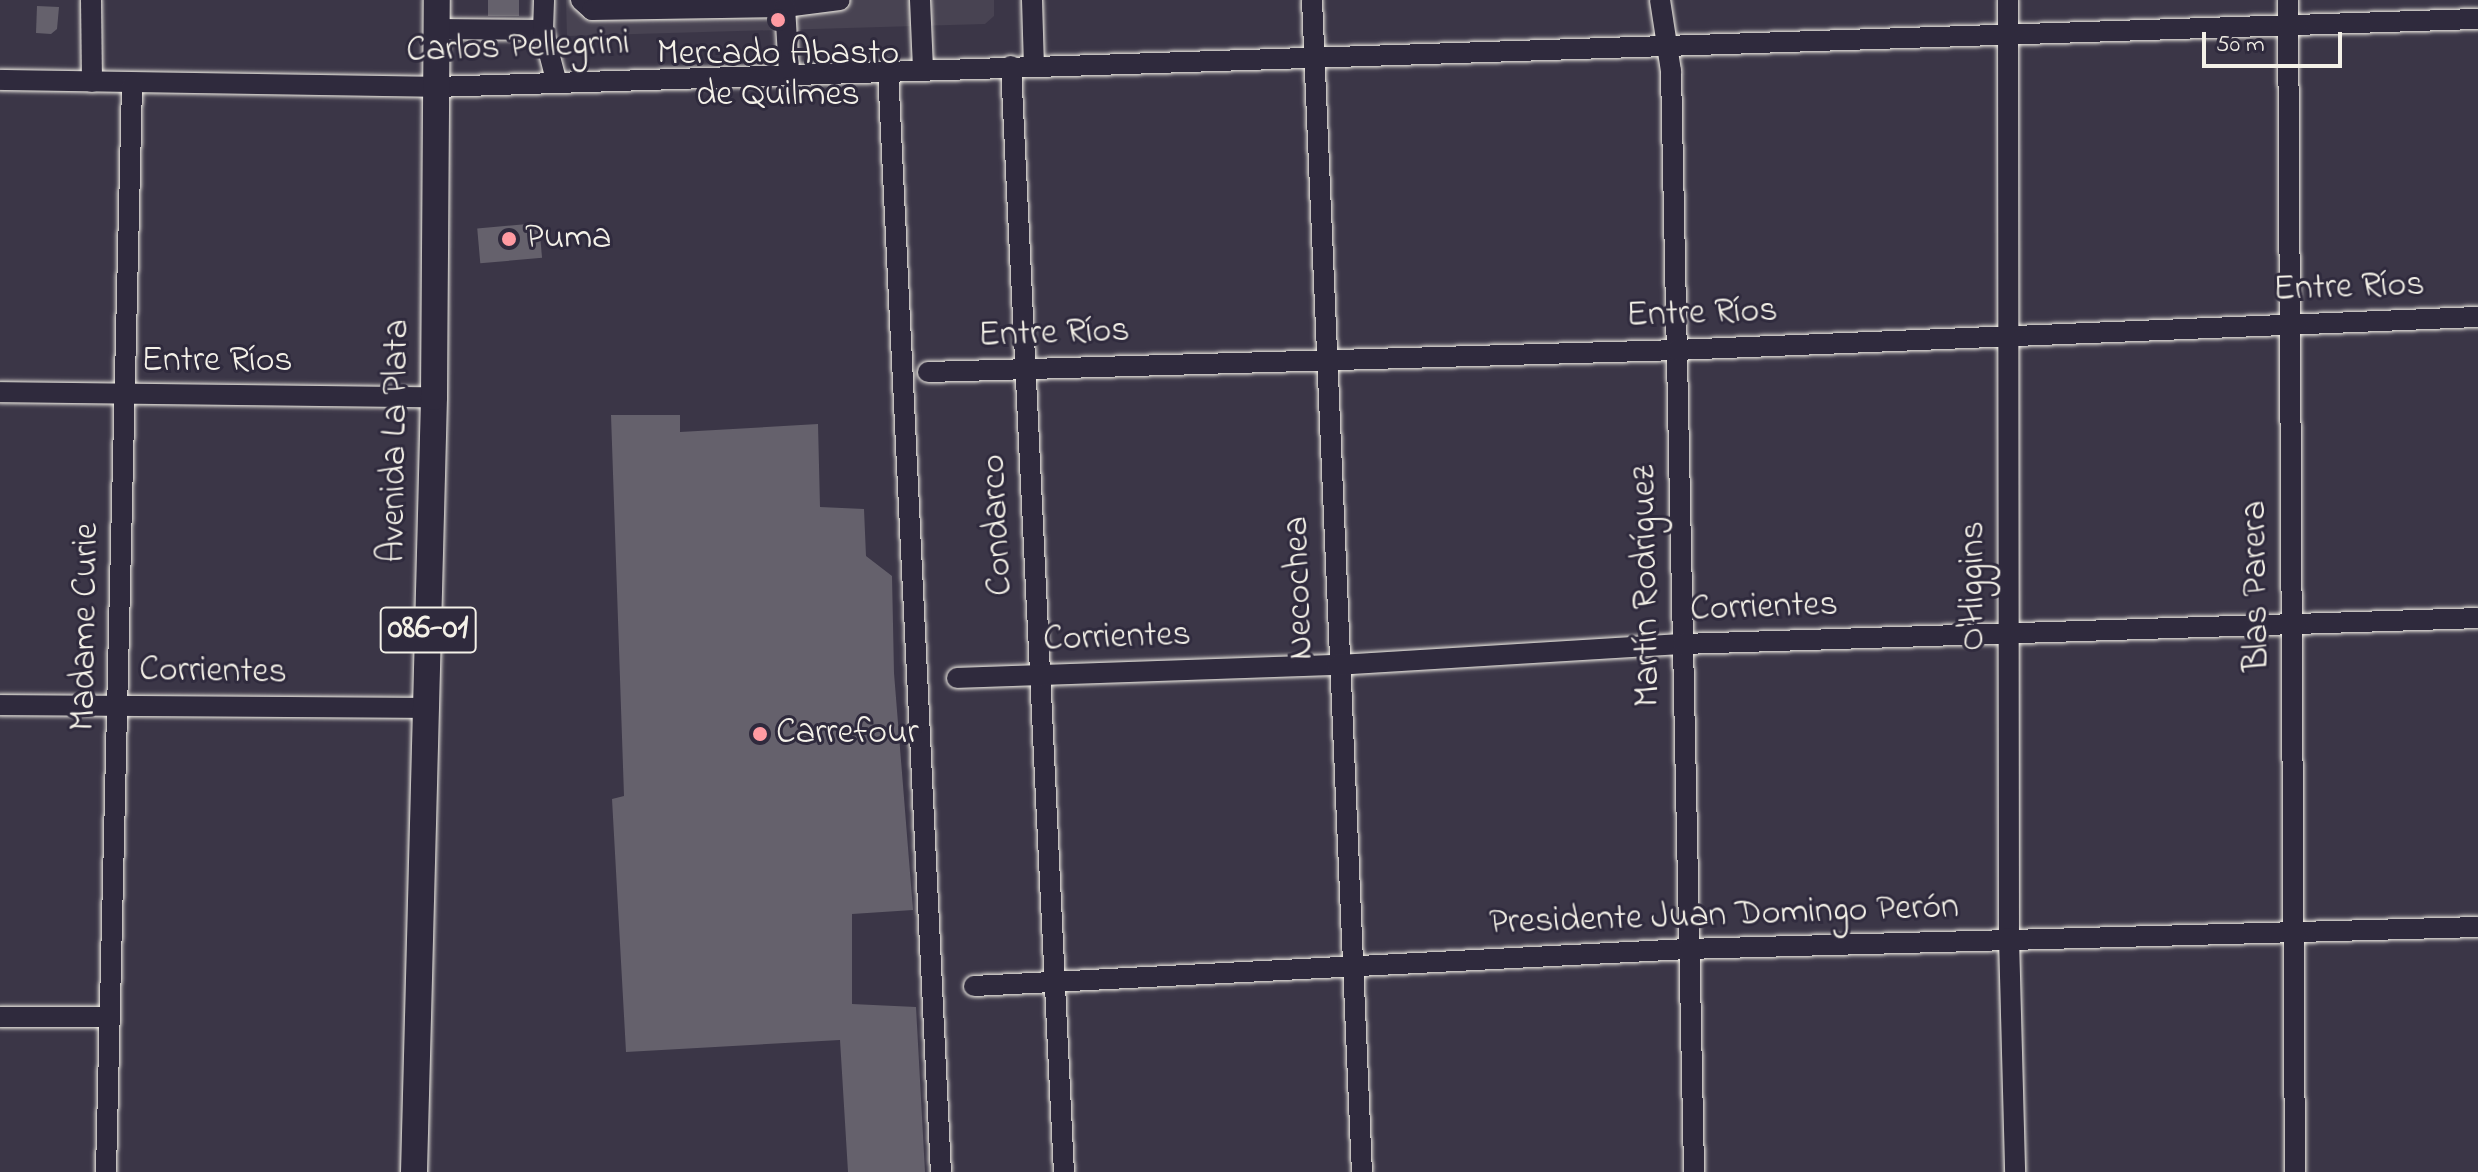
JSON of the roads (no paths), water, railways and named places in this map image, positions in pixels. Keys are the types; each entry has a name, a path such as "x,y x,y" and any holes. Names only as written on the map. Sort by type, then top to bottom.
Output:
{"main road":[{"name":"Avenida La Plata","path":"414,1172 434,397 437,0"}],"street":[{"path":"91,0 92,82"},
{"path":"544,0 543,30 556,80"},
{"path":"581,0 592,10 785,7 840,0"},
{"path":"920,0 923,69"},
{"path":"1032,0 1034,66"},
{"name":"Necochea","path":"1312,0 1337,665 1362,1172"},
{"name":"Martín Rodríguez","path":"1660,0 1666,48 1676,350 1686,949 1694,1172"},
{"name":"O'Higgins","path":"2008,0 2009,938 2015,1172"},
{"name":"Blas Parera","path":"2288,0 2288,325 2296,934 2295,1172"},
{"path":"785,7 789,73"},
{"name":"Carlos Pellegrini","path":"0,80 436,87 556,80 1666,48 2478,19"},
{"path":"437,29 543,30"},
{"name":"Condarco","path":"1011,66 1064,1172"},
{"path":"888,70 941,1172"},
{"name":"Madame Curie","path":"106,1172 132,84"},
{"name":"Entre Ríos","path":"928,372 1676,350 2478,317"},
{"name":"Entre Ríos","path":"0,392 434,397"},
{"name":"Corrientes","path":"957,678 1337,665 1683,644 2478,618"},
{"name":"Corrientes","path":"0,705 426,708"},
{"name":"Presidente Juan Domingo Perón","path":"974,986 1686,949 2478,927"},
{"path":"0,1017 110,1017"}],"place":[{"name":"Mercado Abasto de Quilmes","path":"778,20"},
{"name":"Puma","path":"509,239"},
{"name":"Carrefour","path":"760,734"}]}
